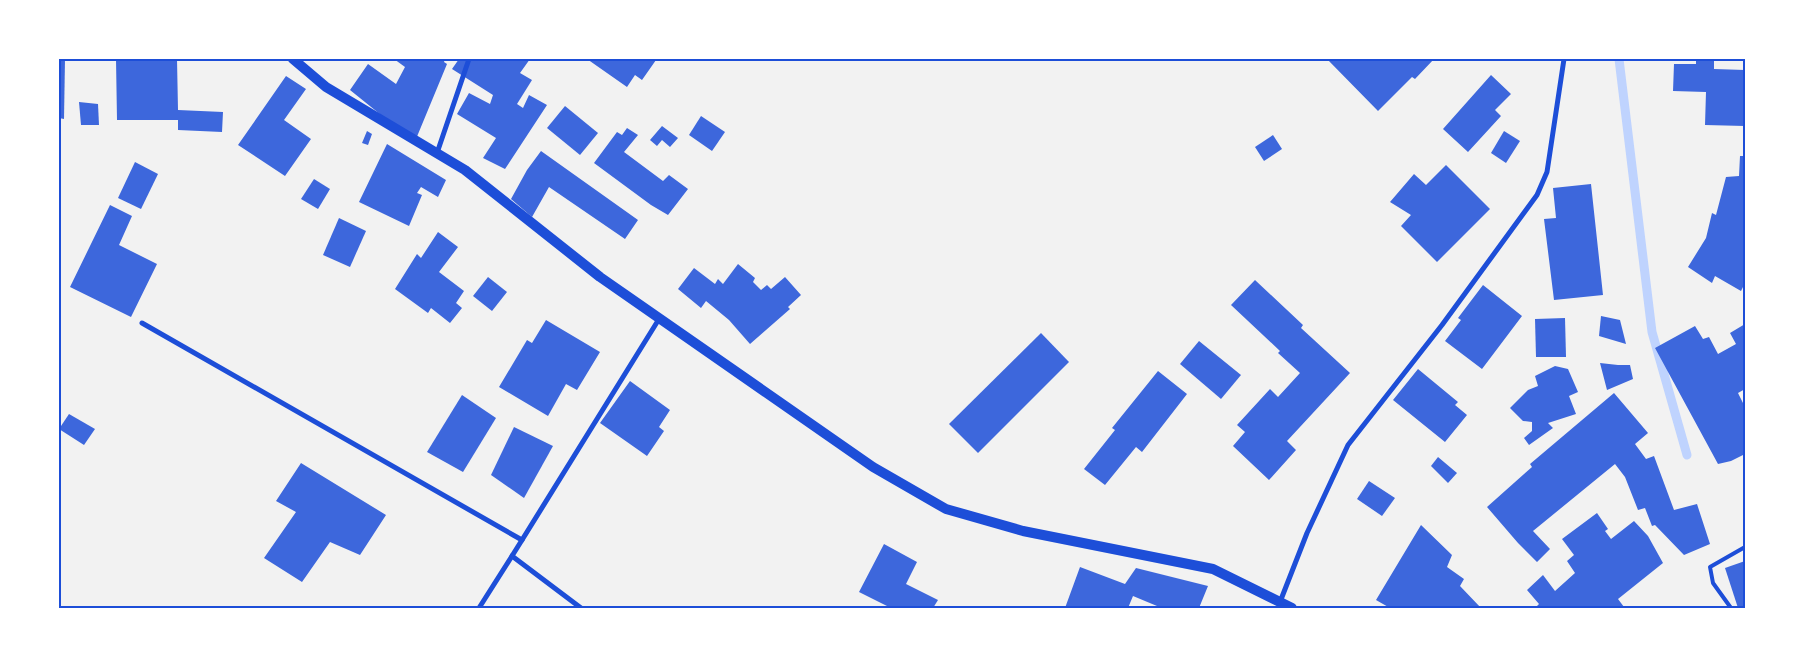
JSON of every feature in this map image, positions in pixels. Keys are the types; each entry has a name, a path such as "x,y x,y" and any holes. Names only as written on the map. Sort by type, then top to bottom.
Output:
{"main road":[{"path":"293,59 326,87 465,170 600,277 659,319 873,466 946,509 1023,531 1213,569 1292,608"}],"street":[{"path":"437,153 469,59"},
{"path":"1280,602 1307,533 1348,445 1442,326 1537,195 1546,172 1564,59"},
{"path":"479,608 659,319"},
{"path":"142,323 522,540"},
{"path":"512,556 581,608"}],"lane":[{"path":"1731,608 1713,584 1710,567 1745,546"}],"building":[{"path":"59,59 65,59 64,119 59,118"},
{"path":"116,59 177,59 178,110 223,112 222,132 178,130 178,120 117,120"},
{"path":"394,59 445,59 444,62 447,64 416,139 391,123 350,90 368,64 396,84 405,67"},
{"path":"459,59 530,59 520,73 532,80 517,104 523,108 529,95 547,105 505,169 483,158 496,138 457,114 469,93 490,104 493,95 452,69"},
{"path":"587,59 656,60 642,80 635,75 627,87"},
{"path":"1327,59 1434,59 1415,79 1412,77 1378,111"},
{"path":"1696,59 1714,59 1714,69 1745,70 1745,126 1705,125 1706,92 1673,91 1674,64 1696,64"},
{"path":"1491,75 1511,94 1495,110 1501,116 1468,152 1443,129"},
{"path":"286,76 306,89 284,120 311,139 285,176 238,145"},
{"path":"79,102 98,104 99,125 81,125"},
{"path":"565,106 598,133 580,155 547,128"},
{"path":"701,116 725,132 712,151 689,135"},
{"path":"662,126 678,138 670,147 662,140 657,146 650,140"},
{"path":"627,128 638,135 624,152 663,181 669,175 688,189 668,215 651,205 594,163 617,132 622,135"},
{"path":"367,131 372,134 368,145 362,143"},
{"path":"1504,131 1520,141 1506,163 1491,153"},
{"path":"1273,135 1282,149 1264,161 1255,147"},
{"path":"387,144 446,180 438,197 421,187 417,193 422,195 409,226 359,202"},
{"path":"541,151 638,220 625,239 549,187 532,217 511,199 527,170"},
{"path":"1740,156 1745,156 1745,283 1741,291 1715,276 1712,283 1688,267 1706,238 1712,213 1716,215 1726,177 1739,176"},
{"path":"135,162 158,174 141,209 118,198"},
{"path":"1446,165 1490,209 1437,262 1401,226 1411,215 1390,202 1414,174 1426,185"},
{"path":"314,179 330,189 318,209 301,199"},
{"path":"1591,184 1603,295 1554,300 1544,219 1556,218 1553,188"},
{"path":"110,205 132,216 119,245 157,264 131,317 70,287"},
{"path":"339,218 366,231 350,267 323,255"},
{"path":"438,232 458,247 439,272 464,291 456,303 462,308 450,323 431,308 428,313 395,289 417,254 421,258"},
{"path":"738,264 755,278 753,282 761,290 767,285 771,289 785,277 801,295 788,307 790,309 750,344 729,320 706,301 701,308 678,289 694,268 715,284 718,279 723,284"},
{"path":"488,277 507,292 492,311 473,296"},
{"path":"1255,280 1303,325 1301,328 1350,373 1287,441 1296,450 1269,480 1233,446 1245,432 1237,425 1270,389 1278,397 1300,373 1278,353 1280,351 1231,305"},
{"path":"1483,285 1522,316 1482,369 1445,341 1461,320 1458,318"},
{"path":"1601,316 1620,320 1626,344 1599,336"},
{"path":"1565,318 1566,357 1536,357 1535,319"},
{"path":"546,320 600,352 577,390 566,384 548,416 499,387 527,340 532,343"},
{"path":"1745,324 1745,389 1738,393 1745,407 1745,454 1731,461 1718,464 1655,348 1695,326 1703,339 1709,337 1718,354 1736,344 1730,333"},
{"path":"1041,333 1069,362 978,453 949,424"},
{"path":"1199,341 1241,375 1221,399 1180,364"},
{"path":"1600,363 1630,365 1633,379 1607,390"},
{"path":"1555,366 1568,369 1578,392 1569,396 1576,414 1548,423 1553,428 1529,445 1524,438 1532,431 1532,422 1523,421 1510,408 1528,390 1538,386 1535,376"},
{"path":"1418,369 1458,402 1455,405 1467,415 1445,442 1393,400"},
{"path":"1158,371 1187,394 1142,452 1136,447 1105,485 1084,469 1115,430 1112,428"},
{"path":"630,381 670,410 659,427 664,431 647,456 600,423"},
{"path":"1614,393 1648,433 1635,444 1646,459 1654,456 1674,510 1697,504 1710,544 1684,555 1655,525 1652,526 1645,508 1638,510 1625,477 1615,464 1533,531 1550,549 1537,562 1487,507 1532,467 1530,464"},
{"path":"462,395 496,418 463,472 427,452"},
{"path":"69,414 95,429 84,445 59,429"},
{"path":"514,427 553,446 524,498 491,475"},
{"path":"1438,457 1457,473 1448,483 1431,466"},
{"path":"301,463 386,515 360,555 330,542 302,582 264,558 296,512 276,501"},
{"path":"1369,481 1395,498 1382,516 1357,499"},
{"path":"1597,513 1608,529 1605,531 1611,539 1634,521 1648,536 1663,563 1618,599 1624,607 1622,608 1535,608 1539,604 1527,590 1543,575 1555,591 1575,573 1567,561 1574,555 1562,539"},
{"path":"1421,525 1452,555 1447,567 1464,579 1460,586 1481,608 1390,608 1376,600"},
{"path":"884,544 917,562 906,584 938,600 933,608 891,608 859,592"},
{"path":"1745,561 1745,608 1738,608 1725,568"},
{"path":"1080,567 1125,584 1136,568 1208,586 1199,608 1156,608 1157,606 1133,596 1128,608 1065,608"}],"waterway":[{"path":"1619,59 1652,332 1687,455"}]}
